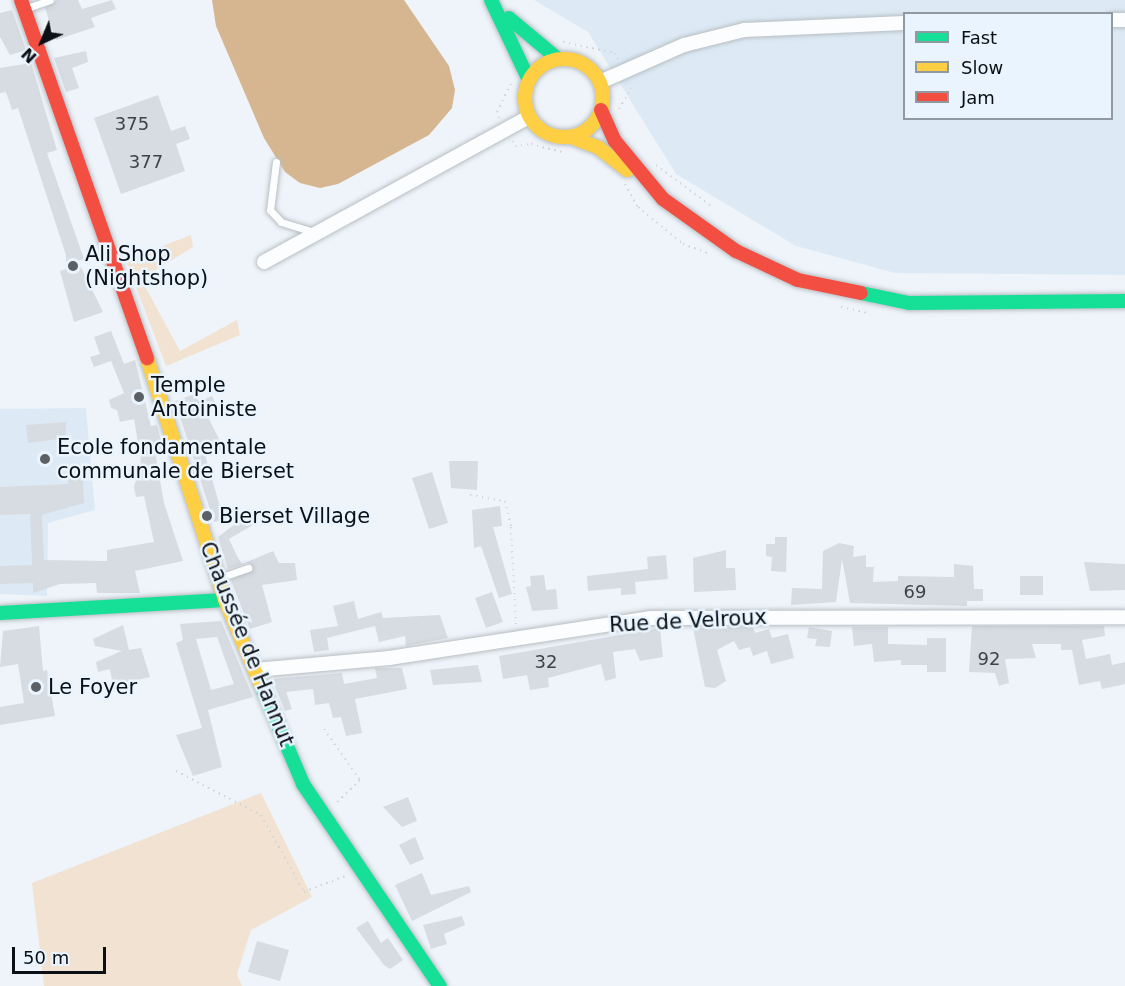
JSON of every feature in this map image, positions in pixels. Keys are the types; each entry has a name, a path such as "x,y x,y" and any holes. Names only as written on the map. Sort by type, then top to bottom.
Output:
{"street":[{"path":"491,0 501,14 529,80 529,117 543,131 571,136 599,148 642,179 681,215 736,251 825,289 909,303 1125,301"},
{"name":"Chaussée de Hannut","path":"23,4 178,446 217,579 303,784 358,869 440,986"},
{"path":"501,14 558,58 583,63 600,82 602,110 608,131 642,179"},
{"path":"600,82 684,45 744,30 903,23"},
{"path":"529,80 558,58"},
{"path":"571,136 590,128 602,110"},
{"path":"264,262 529,117"},
{"path":"0,613 38,607 225,600"},
{"path":"0,602 38,607"},
{"name":"Rue de Velroux","path":"255,670 389,658 516,635 650,618 1125,617"}],"lane":[{"path":"23,4 50,0"},
{"path":"276,162 270,210 280,222 317,233"},
{"path":"217,579 248,568"}],"path":[{"path":"557,41 615,53"},
{"path":"497,112 513,74"},
{"path":"619,120 631,89"},
{"path":"516,146 573,153"},
{"path":"651,163 666,168 711,206"},
{"path":"623,181 638,207 683,244 716,256"},
{"path":"830,304 877,314"},
{"path":"470,495 505,501 512,527 516,635"},
{"path":"323,815 360,780 324,729"},
{"path":"176,771 261,815 304,892 358,869"}],"shaded area":[{"path":"212,0 404,0 449,66 455,90 452,108 429,135 338,184 320,188 300,183 285,172 264,138 216,26"},
{"path":"534,0 1125,0 1125,275 895,273 796,246 676,174 588,32"},
{"path":"191,235 193,247 141,279 180,351 237,320 240,335 166,366 126,260"},
{"name":"Ecole fondamentale communale de Bierset","path":"86,408 95,510 48,523 47,596 0,594 0,409"},
{"path":"261,793 312,897 251,930 237,974 242,986 44,986 32,883"}],"building":[{"path":"57,0 78,0 82,9 112,0 116,9 91,18 95,27 56,40 45,8"},
{"path":"12,10 26,50 10,55 0,37 0,13"},
{"path":"86,51 88,62 72,68 79,88 66,92 54,58"},
{"path":"31,63 57,150 47,153 84,259 78,261 103,312 74,322 60,271 66,269 66,255 18,108 12,110 6,92 0,93 0,68"},
{"path":"158,95 171,131 185,126 190,139 176,144 185,171 121,194 94,118"},
{"path":"111,331 124,364 135,360 151,426 157,425 163,449 155,451 164,503 183,561 135,571 140,593 97,593 96,583 60,584 33,593 33,583 0,584 0,566 32,565 30,514 0,515 0,487 68,484 68,477 83,477 84,503 42,515 44,560 107,561 107,550 154,542 144,496 136,497 134,487 141,461 134,419 120,422 117,410 111,408 109,400 124,393 111,361 94,367 90,357 100,354 94,337"},
{"path":"192,395 199,401 212,396 217,406 205,411 224,449 209,454 202,445 224,520 214,522 175,401"},
{"path":"66,422 66,438 28,443 26,425"},
{"path":"449,461 478,461 477,490 451,488"},
{"path":"432,472 448,523 429,529 412,478"},
{"path":"500,506 502,526 493,527 512,594 499,598 481,546 474,548 472,510"},
{"path":"252,511 258,522 229,539 242,564 273,551 279,563 295,563 297,580 262,585 272,622 250,629 231,580 253,567 247,563 228,569 218,537"},
{"path":"775,537 787,537 786,572 771,571 772,557 766,556 766,544 775,544"},
{"path":"839,543 854,546 853,557 866,555 866,567 874,567 873,582 898,581 898,576 954,577 954,564 973,566 974,589 983,589 983,601 967,601 967,606 850,603 842,559 836,602 791,605 792,588 822,589 823,551"},
{"path":"726,550 726,568 735,568 736,590 694,592 693,558"},
{"path":"666,555 668,579 635,582 636,594 621,595 621,588 588,591 587,576 648,569 647,557"},
{"path":"1084,562 1125,564 1125,590 1090,591"},
{"path":"544,575 546,590 556,589 558,609 532,611 526,587 531,586 530,576"},
{"path":"1020,576 1043,576 1043,595 1020,595"},
{"path":"492,592 503,622 486,628 475,598"},
{"path":"354,601 358,619 381,612 383,618 440,615 448,638 406,646 405,636 379,642 375,626 327,638 329,650 314,652 310,630 338,626 333,606"},
{"path":"221,621 253,697 208,710 222,767 193,776 176,735 202,728 176,643 183,640 180,624","holes":["217,637 234,684 211,690 196,639"]},
{"path":"123,625 129,650 141,648 150,677 113,686 110,669 98,672 96,662 122,651 95,646 93,639"},
{"name":"Le Foyer","path":"39,626 43,671 47,670 55,716 0,725 0,707 24,703 18,664 0,667 3,631"},
{"path":"972,626 1104,626 1105,636 1082,640 1086,659 1110,654 1112,665 1125,662 1125,684 1102,689 1100,681 1079,685 1072,650 1061,650 1061,644 1032,644 1036,658 1005,659 1009,683 999,686 995,673 969,672"},
{"path":"753,627 755,633 769,629 772,638 788,634 794,658 771,664 767,651 753,656 750,647 739,650 734,641 717,650 726,681 715,688 705,687 693,628"},
{"path":"809,627 832,631 830,647 815,646 817,639 807,638"},
{"path":"852,627 888,627 888,644 927,645 927,638 946,638 946,672 927,672 927,665 901,665 901,660 874,662 872,644 854,646"},
{"path":"660,628 663,657 640,661 635,649 613,652 616,678 605,681 601,664 548,678 549,687 530,690 527,675 503,679 499,656"},
{"path":"478,665 482,682 433,685 430,670"},
{"path":"375,668 402,668 407,689 355,699 362,733 346,736 341,717 333,718 329,703 315,705 313,689 286,692 292,709 285,711 272,679 342,673 344,684 377,678"},
{"path":"408,797 417,821 402,827 383,807"},
{"path":"415,837 424,859 410,865 399,845"},
{"path":"422,873 431,895 469,886 471,892 412,921 395,885"},
{"path":"462,916 465,925 444,934 447,944 431,949 423,925"},
{"path":"368,921 381,943 388,938 403,960 390,969 384,965 356,928"},
{"path":"257,941 289,950 280,981 248,972"}],"traffic: fast":[{"path":"491,0 529,80"},
{"path":"509,18 558,59"},
{"path":"861,293 909,303 1125,301"},
{"path":"0,613 225,600"},
{"path":"260,683 303,784 440,986"}],"traffic: slow":[{"path":"556,59 572,59 586,65 597,76 603,90 603,98 603,106 597,120 586,131 572,137 556,137 542,131 531,120 525,106 525,90 531,76 542,65 556,59"},
{"path":"571,137 599,148 627,170"},
{"path":"147,358 225,600 260,683"}],"traffic: jam":[{"path":"21,0 147,358"},
{"path":"601,110 615,141 663,199 736,251 798,280 861,293"}],"place":[{"name":"Ali Shop (Nightshop)","path":"73,266"},
{"name":"Temple Antoiniste","path":"139,397"},
{"name":"Ecole fondamentale communale de Bierset","path":"45,459"},
{"name":"Bierset Village","path":"207,516"},
{"name":"Le Foyer","path":"36,687"}]}
